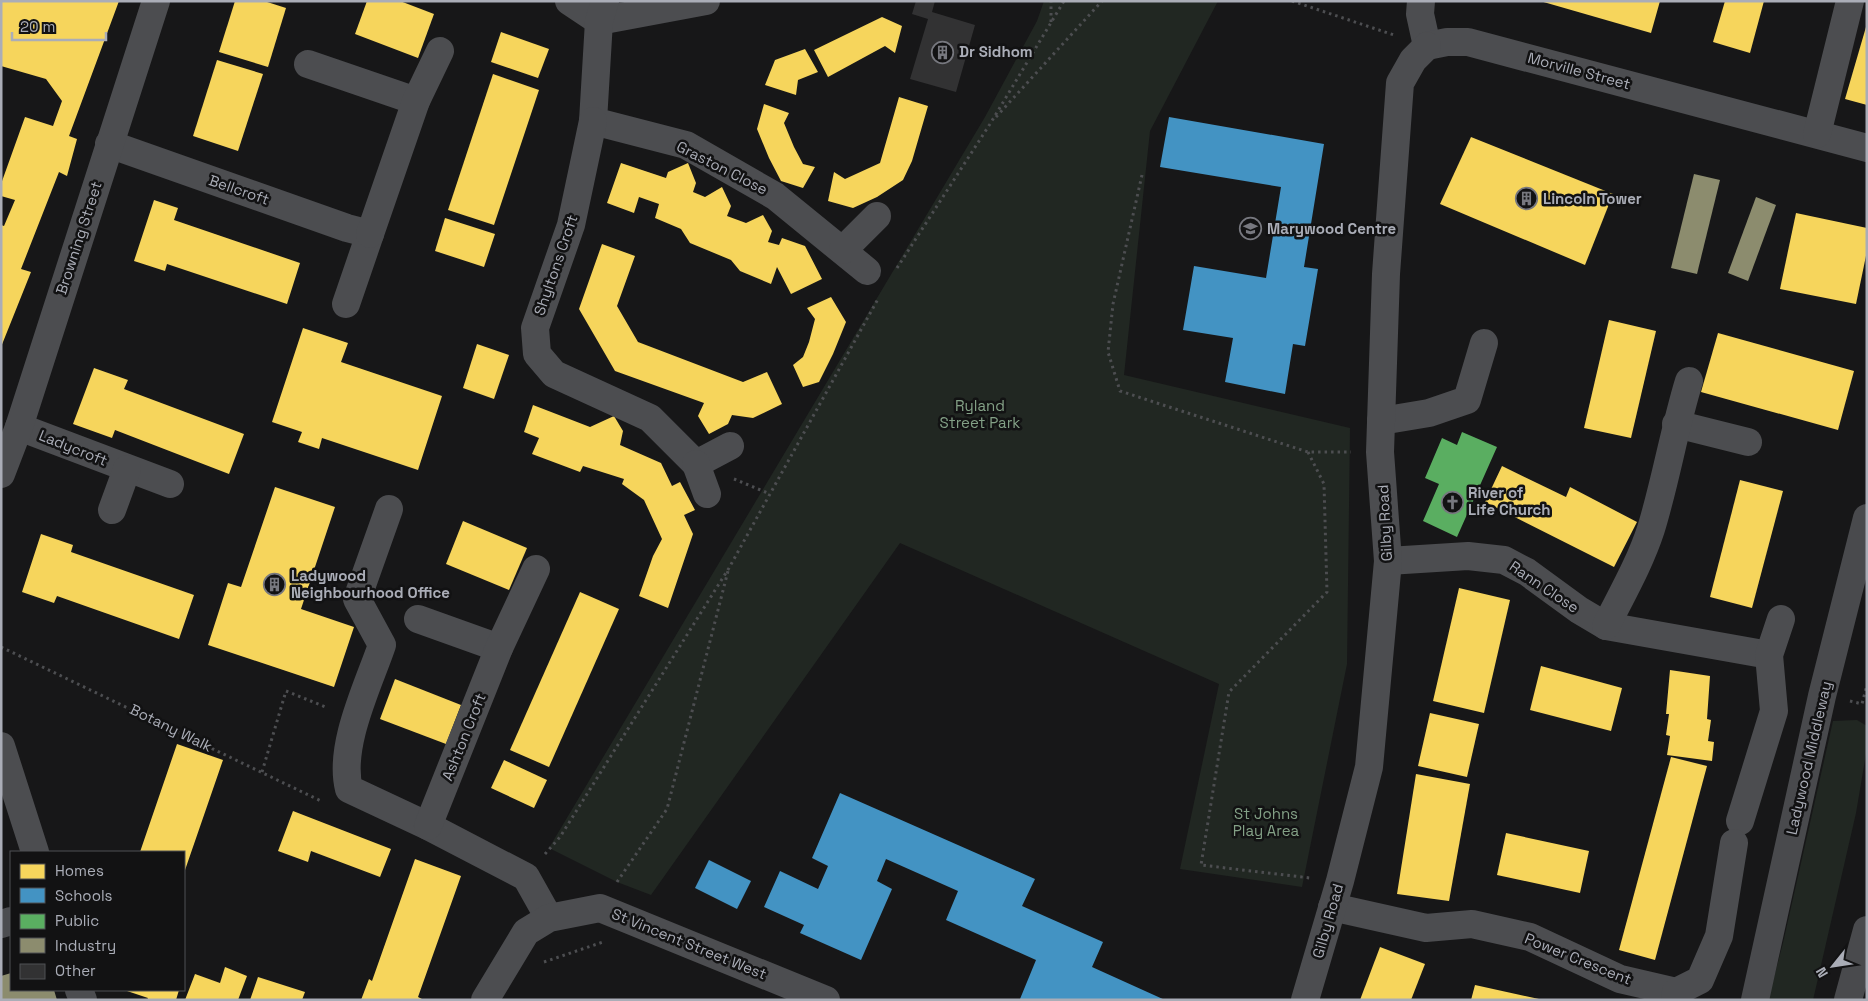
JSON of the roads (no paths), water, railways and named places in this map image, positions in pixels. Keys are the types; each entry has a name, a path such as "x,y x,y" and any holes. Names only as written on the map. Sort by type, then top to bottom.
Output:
{"highway":[{"name":"Ladywood Middleway","path":"1755,1000 1822,696 1867,518"},
{"path":"1848,1000 1867,930"}],"street":[{"name":"Browning Street","path":"1,474 19,427 108,144 156,1"},
{"path":"569,1 602,11 706,1"},
{"path":"1420,1 1420,14 1427,46"},
{"path":"1817,134 1850,1"},
{"path":"593,121 602,11"},
{"name":"Morville Street","path":"1427,46 1446,42 1468,42 1867,148"},
{"name":"Gilby Road","path":"1305,1000 1340,881 1369,767 1388,561 1380,452 1386,274 1400,83 1413,60 1427,46"},
{"path":"346,304 416,101 440,50"},
{"path":"308,64 416,101"},
{"name":"Graston Close","path":"593,121 686,146 775,196 867,271"},
{"name":"Shyltons Croft","path":"593,121 571,225 535,328 537,354 554,374 650,418 696,464"},
{"name":"Bellcroft","path":"108,144 347,228 370,234"},
{"path":"842,250 877,216"},
{"path":"1381,421 1428,413 1467,400 1484,343"},
{"path":"1606,626 1642,554 1651,528 1676,424 1689,381"},
{"path":"1676,424 1748,442"},
{"name":"Ladycroft","path":"19,427 170,484"},
{"path":"707,494 696,464 730,446"},
{"name":"Ladycroft","path":"112,510 127,469"},
{"path":"390,509 357,599 382,645 347,754 346,779 349,789 428,826 526,877 549,918 526,932 485,1000"},
{"name":"Rann Close","path":"1388,561 1468,556 1504,560 1527,572 1579,610 1606,626 1769,655"},
{"name":"Ashton Croft","path":"428,826 500,648 536,569"},
{"path":"418,619 500,648"},
{"path":"1769,655 1781,620"},
{"name":"Power Crescent","path":"1332,907 1426,928 1472,924 1530,937 1620,979 1675,996 1700,980 1719,936 1737,832 1774,711 1769,655"},
{"path":"1,746 35,851"},
{"name":"St Vincent Street West","path":"549,918 600,908 826,1000"}],"place":[{"name":"Dr Sidhom","path":"943,52"},
{"name":"Lincoln Tower","path":"1527,199"},
{"name":"Marywood Centre","path":"1251,229"},
{"name":"River of Life Church","path":"1452,502"},
{"name":"Ladywood Neighbourhood Office","path":"275,585"}],"park label":[{"name":"Ryland Street Park","path":"980,414"},
{"name":"St Johns Play Area","path":"1266,822"}]}
